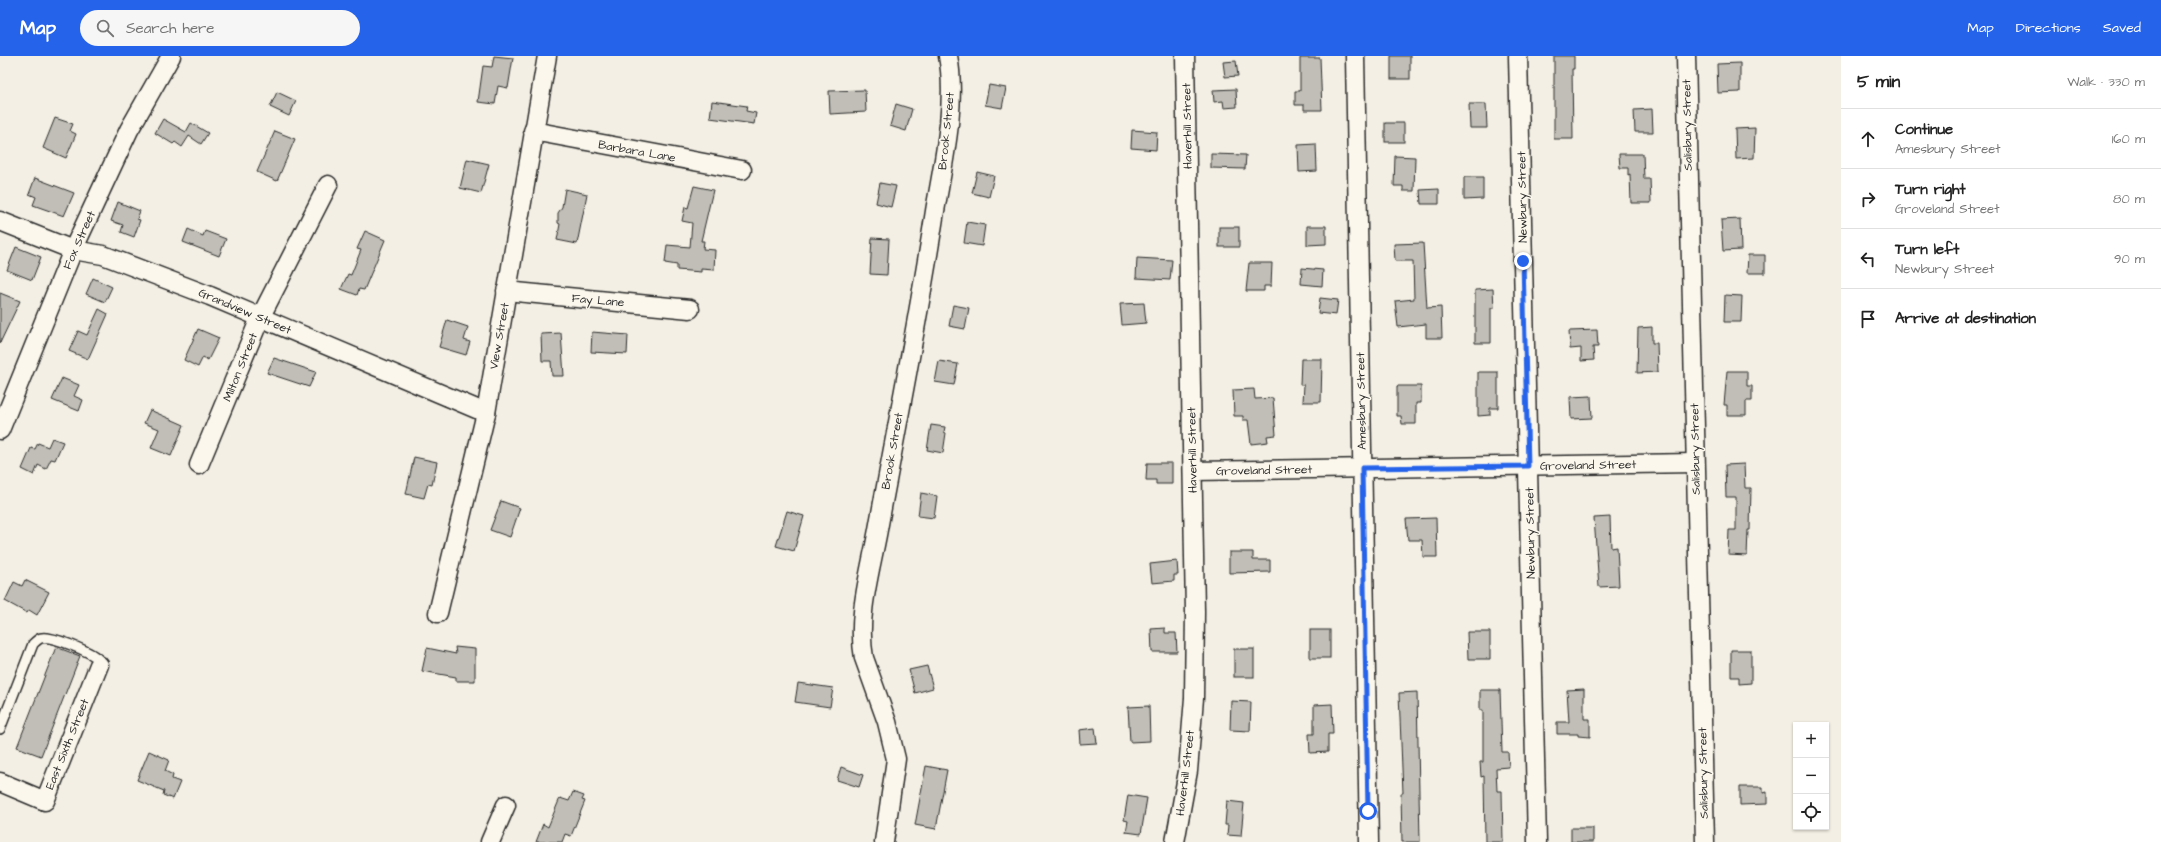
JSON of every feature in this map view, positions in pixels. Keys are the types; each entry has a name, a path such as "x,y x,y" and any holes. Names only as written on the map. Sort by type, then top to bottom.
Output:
{"street":[{"name":"Fox Street","path":"0,430 73,250 129,130 171,56"},
{"name":"View Street","path":"438,613 486,413 547,56"},
{"name":"Brook Street","path":"884,842 896,759 887,722 864,658 862,647 863,626 867,591 900,408 914,340 943,162 951,88 948,56"},
{"name":"Haverhill Street","path":"1175,842 1188,772 1194,698 1195,612 1185,56"},
{"name":"Amesbury Street","path":"1355,56 1369,842"},
{"name":"Newbury Street","path":"1518,56 1537,842"},
{"name":"Salisbury Street","path":"1686,56 1705,842"},
{"name":"Barbara Lane","path":"533,132 742,170"},
{"name":"Milton Street","path":"199,466 260,318 328,185"},
{"name":"Grandview Street","path":"0,222 73,250 103,255 260,318 486,413"},
{"name":"Fay Lane","path":"506,291 690,309"},
{"name":"Groveland Street","path":"1193,471 1695,463"},
{"name":"East Sixth Street","path":"0,782 44,801 99,665"},
{"path":"490,842 506,805"}],"lane":[{"path":"0,729 33,644 41,638 50,638 93,654 98,659 99,665"}],"building":[{"path":"494,56 513,58 508,88 498,86 495,104 478,102 483,66 492,67"},
{"path":"1391,56 1410,56 1410,79 1391,79"},
{"path":"1554,56 1574,56 1574,69 1572,69 1573,139 1554,139"},
{"path":"1300,58 1320,58 1322,110 1304,110 1304,105 1295,105 1295,91 1300,91"},
{"path":"1236,61 1238,76 1225,77 1223,62"},
{"path":"1740,63 1740,92 1718,93 1717,64"},
{"path":"989,85 1006,88 1002,108 985,105"},
{"path":"1236,89 1237,107 1224,108 1223,101 1214,102 1213,90"},
{"path":"865,90 866,112 830,114 829,91"},
{"path":"277,92 296,101 289,116 270,107"},
{"path":"712,101 747,106 746,111 756,113 754,124 710,118"},
{"path":"896,104 912,109 906,131 890,126"},
{"path":"1469,104 1486,104 1487,128 1470,128"},
{"path":"1652,109 1653,132 1635,132 1634,110"},
{"path":"55,118 73,124 70,131 76,134 66,158 43,148"},
{"path":"163,119 186,132 191,123 208,133 201,144 189,136 182,147 175,142 173,144 155,133"},
{"path":"1385,123 1404,123 1404,142 1385,142"},
{"path":"1755,128 1754,158 1736,159 1735,129"},
{"path":"1132,130 1157,132 1156,150 1131,148"},
{"path":"275,131 295,139 277,181 257,172"},
{"path":"1316,144 1317,171 1299,172 1298,145"},
{"path":"1211,154 1246,155 1245,169 1211,168"},
{"path":"1619,154 1643,154 1644,179 1650,179 1651,203 1631,203 1630,174 1628,175 1628,168 1620,168"},
{"path":"1395,156 1415,157 1414,191 1403,191 1403,186 1394,186"},
{"path":"467,159 489,164 481,193 460,188"},
{"path":"977,172 994,176 989,197 972,193"},
{"path":"1464,177 1483,177 1483,199 1464,200"},
{"path":"35,178 74,193 64,216 33,205 36,197 29,194"},
{"path":"880,183 896,186 891,207 876,203"},
{"path":"694,186 713,190 701,241 704,241 703,249 715,250 714,270 701,269 701,272 677,270 677,265 665,263 667,245 690,247 692,223 682,221 685,207 688,208"},
{"path":"565,189 587,194 577,244 557,240 560,224 558,223 558,213 562,207"},
{"path":"1439,189 1439,204 1421,204 1420,190"},
{"path":"118,202 140,211 137,219 140,220 134,237 121,232 123,225 111,221"},
{"path":"1740,219 1741,250 1723,251 1721,220"},
{"path":"967,222 985,225 982,246 964,243"},
{"path":"1307,226 1326,226 1326,244 1307,245"},
{"path":"1219,227 1239,227 1239,247 1219,247"},
{"path":"188,229 203,236 205,231 226,239 219,256 183,242"},
{"path":"365,231 385,240 364,290 359,289 357,295 341,289 348,274 351,275 361,250 357,249"},
{"path":"872,238 889,239 887,275 870,274"},
{"path":"1423,243 1427,308 1441,307 1442,338 1426,338 1426,324 1398,327 1395,301 1414,299 1413,261 1395,261 1394,244"},
{"path":"16,247 41,257 32,280 7,270"},
{"path":"1748,255 1765,255 1765,273 1747,273"},
{"path":"1137,258 1172,260 1170,280 1136,278"},
{"path":"1249,263 1272,263 1271,286 1264,286 1264,291 1246,291"},
{"path":"1302,268 1323,270 1322,286 1301,284"},
{"path":"93,278 112,287 105,302 86,294"},
{"path":"1493,289 1494,308 1491,308 1491,343 1475,343 1475,290"},
{"path":"0,293 20,301 0,343"},
{"path":"1725,295 1742,296 1741,322 1724,322"},
{"path":"1320,298 1338,300 1336,315 1318,313"},
{"path":"1144,303 1146,323 1122,325 1120,304"},
{"path":"953,305 969,308 965,329 949,326"},
{"path":"99,309 108,314 88,359 69,351 78,331 87,335"},
{"path":"447,320 468,327 464,340 470,342 466,355 439,347"},
{"path":"1652,327 1652,343 1657,343 1658,372 1637,373 1638,328"},
{"path":"198,329 219,338 208,360 203,357 198,367 184,360"},
{"path":"1597,330 1598,347 1593,347 1594,360 1581,361 1581,348 1570,349 1569,331"},
{"path":"592,332 628,335 627,354 591,352"},
{"path":"561,333 564,376 552,376 551,361 542,361 541,334"},
{"path":"274,358 316,372 309,387 267,373"},
{"path":"1301,359 1322,359 1321,402 1303,402 1304,385 1300,385"},
{"path":"939,361 958,364 954,385 935,382"},
{"path":"1727,371 1747,371 1747,386 1752,386 1752,401 1746,401 1746,415 1727,415 1727,405 1724,405"},
{"path":"1478,372 1498,372 1498,408 1490,408 1490,415 1478,416"},
{"path":"62,378 79,385 74,396 83,400 79,411 52,400"},
{"path":"1397,386 1421,386 1421,403 1416,403 1416,424 1402,424 1401,416 1397,416"},
{"path":"1254,389 1255,399 1273,398 1276,435 1267,436 1268,442 1251,444 1248,420 1243,420 1243,416 1234,416 1233,390"},
{"path":"1591,396 1592,418 1571,419 1570,397"},
{"path":"150,410 184,425 171,456 151,448 159,429 144,423"},
{"path":"931,425 945,427 944,432 946,433 943,453 927,450"},
{"path":"52,438 63,442 55,460 51,459 46,469 38,465 34,475 22,469 31,448 35,449 38,443 48,447"},
{"path":"414,457 437,462 432,485 428,484 424,498 406,494"},
{"path":"1147,463 1172,463 1172,484 1156,484 1156,480 1146,480"},
{"path":"1744,464 1745,488 1751,488 1750,530 1748,530 1747,556 1728,555 1729,530 1736,530 1736,497 1726,497 1725,465"},
{"path":"921,493 937,496 934,518 918,516"},
{"path":"501,501 520,508 510,537 490,530"},
{"path":"787,511 804,516 794,551 776,546"},
{"path":"1610,517 1611,548 1617,547 1619,586 1599,587 1594,518"},
{"path":"1436,518 1437,557 1423,557 1422,540 1408,540 1406,519"},
{"path":"1229,552 1253,552 1253,560 1270,560 1270,572 1229,573"},
{"path":"1177,561 1178,575 1174,575 1174,581 1152,583 1150,564"},
{"path":"25,580 49,592 37,615 29,610 27,613 5,601 14,582 22,586"},
{"path":"1165,628 1165,633 1176,633 1177,652 1152,652 1151,629"},
{"path":"1310,630 1330,630 1330,658 1310,658"},
{"path":"1467,632 1490,632 1490,659 1468,659"},
{"path":"56,647 80,656 41,756 17,747"},
{"path":"455,647 475,649 475,681 456,681 456,677 422,671 427,648 456,654"},
{"path":"1234,649 1254,649 1254,677 1234,677"},
{"path":"1731,650 1751,650 1751,683 1739,684 1739,677 1731,677"},
{"path":"927,666 933,688 915,693 909,670"},
{"path":"798,683 833,688 830,707 795,702"},
{"path":"1584,689 1584,719 1590,719 1590,737 1578,736 1578,734 1557,734 1557,722 1569,722 1567,690"},
{"path":"1480,690 1500,690 1502,752 1508,752 1509,767 1496,768 1497,791 1502,791 1503,842 1485,842 1484,776 1481,777 1480,762 1483,762 1483,710 1480,710"},
{"path":"1417,692 1420,842 1402,842 1401,793 1403,793 1399,693"},
{"path":"1231,701 1251,702 1250,731 1230,730"},
{"path":"1332,704 1333,734 1328,734 1328,752 1310,753 1309,734 1314,734 1314,705"},
{"path":"1149,706 1150,741 1130,742 1128,707"},
{"path":"1095,728 1097,743 1080,744 1079,730"},
{"path":"149,751 169,760 165,771 173,775 172,779 180,782 173,799 163,795 164,791 137,780"},
{"path":"926,766 947,770 936,829 915,825"},
{"path":"841,767 863,775 859,787 837,780"},
{"path":"1740,787 1763,787 1763,793 1767,792 1767,804 1740,805"},
{"path":"573,792 584,796 582,800 585,801 571,836 565,834 562,842 536,842 543,824 548,827 560,798 569,801"},
{"path":"1128,795 1147,798 1141,834 1126,832 1128,821 1124,820"},
{"path":"1227,801 1244,803 1241,836 1227,835 1228,825 1225,825"},
{"path":"1571,828 1593,828 1593,842 1571,842"}],"route":[{"path":"1368,811 1362,468 1528,466 1523,261"}]}
